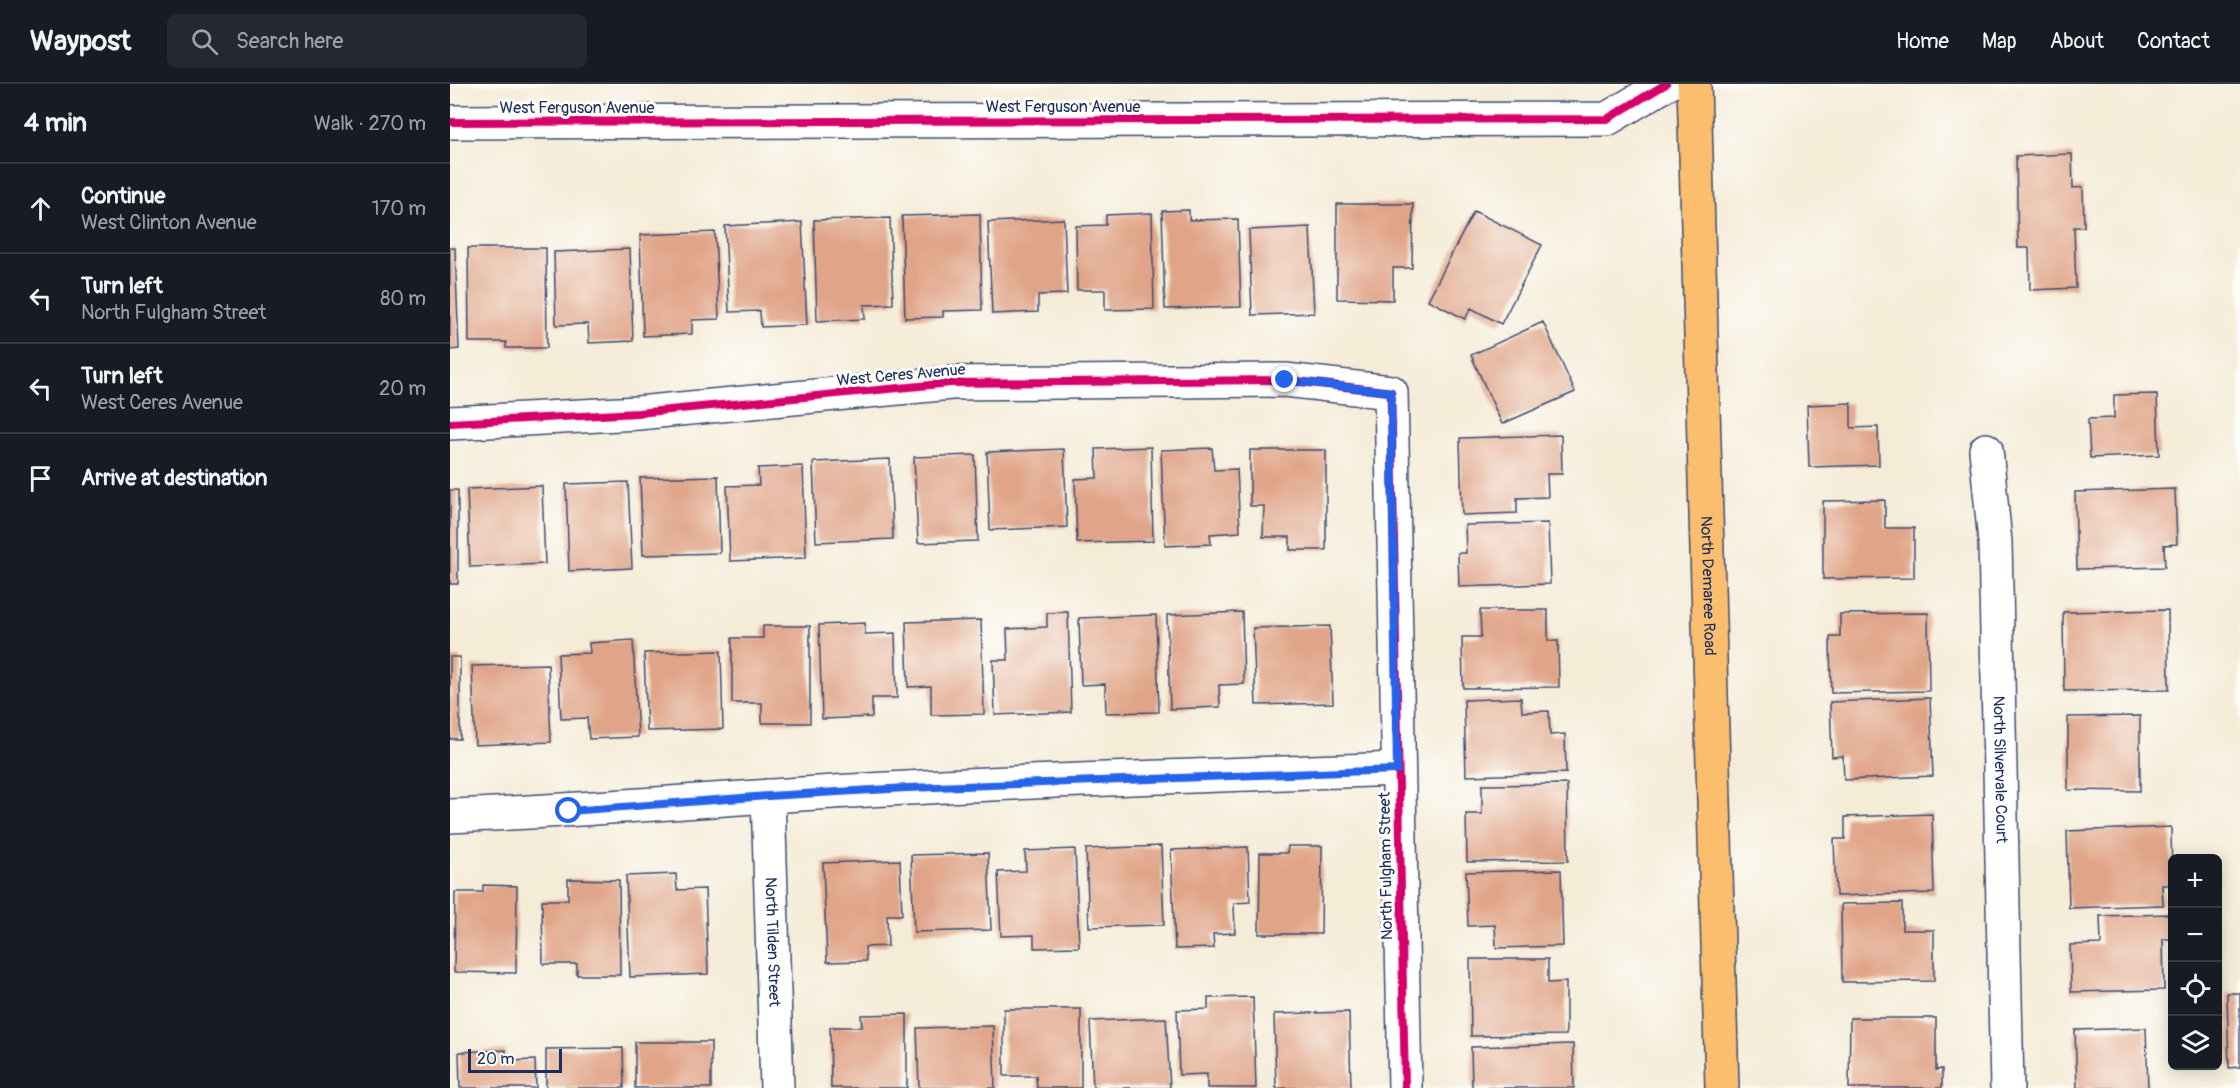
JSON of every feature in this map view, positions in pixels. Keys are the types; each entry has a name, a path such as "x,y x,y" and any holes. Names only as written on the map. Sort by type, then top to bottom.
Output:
{"main road":[{"name":"North Demaree Road","path":"1694,84 1722,1088"}],"street":[{"name":"West Ferguson Avenue","path":"450,122 1607,119 1666,84"},
{"name":"West Ceres Avenue","path":"450,423 638,413 951,383 1285,380 1391,392"},
{"name":"North Fulgham Street","path":"1391,392 1405,1088"},
{"name":"North Silvervale Court","path":"1986,450 1995,542 2007,1088"},
{"path":"450,816 569,811 907,788 1397,770"},
{"name":"North Tilden Street","path":"768,796 777,1088"}],"building":[{"path":"2072,154 2073,188 2083,187 2084,227 2074,227 2076,288 2030,290 2029,248 2018,248 2016,156"},
{"path":"1337,204 1413,204 1412,268 1393,268 1393,300 1337,299"},
{"path":"1189,210 1189,220 1238,219 1241,307 1165,309 1162,211"},
{"path":"1474,211 1542,245 1501,324 1471,308 1465,319 1428,300"},
{"path":"1152,213 1154,309 1105,310 1105,290 1077,290 1076,226 1106,225 1106,215"},
{"path":"980,214 982,310 943,311 943,317 905,318 902,216"},
{"path":"890,218 893,304 864,305 865,319 817,321 814,220"},
{"path":"1064,219 1067,294 1038,295 1038,312 992,314 988,222"},
{"path":"802,222 807,325 761,327 760,311 729,312 725,226"},
{"path":"1310,227 1314,313 1252,315 1249,230"},
{"path":"715,232 719,319 692,320 692,334 643,336 640,235"},
{"path":"450,248 455,248 459,349 450,350"},
{"path":"468,248 546,248 547,348 506,348 506,342 469,342"},
{"path":"630,249 633,341 589,343 588,324 556,325 554,252"},
{"path":"1543,322 1575,392 1502,424 1471,355"},
{"path":"2157,394 2159,455 2090,458 2088,419 2114,418 2114,395"},
{"path":"1851,403 1851,428 1878,427 1879,465 1809,467 1807,405"},
{"path":"1561,435 1562,474 1547,474 1548,497 1517,498 1517,513 1462,515 1460,438"},
{"path":"1151,447 1153,541 1077,543 1075,479 1097,478 1096,449"},
{"path":"1212,448 1214,470 1237,469 1240,532 1210,534 1211,544 1165,546 1161,450"},
{"path":"1064,449 1067,527 990,530 987,452"},
{"path":"1250,450 1326,450 1326,550 1290,550 1290,537 1263,537 1264,506 1250,506"},
{"path":"975,455 978,541 918,543 914,457"},
{"path":"890,459 893,539 816,542 813,462"},
{"path":"803,466 806,558 730,561 727,486 759,485 758,468"},
{"path":"718,476 720,553 643,555 640,478"},
{"path":"628,482 632,568 569,571 566,484"},
{"path":"542,486 545,564 470,567 467,489"},
{"path":"2175,489 2177,544 2164,545 2165,567 2077,569 2075,492"},
{"path":"450,490 458,490 458,584 450,584"},
{"path":"1885,500 1885,528 1914,528 1914,578 1823,579 1823,501"},
{"path":"1548,523 1550,584 1459,587 1458,553 1466,553 1465,525"},
{"path":"1480,610 1548,610 1548,641 1558,641 1559,687 1463,688 1462,637 1481,637"},
{"path":"2168,610 2169,690 2064,691 2063,612"},
{"path":"1068,612 1071,712 995,715 993,660 1008,660 1007,629 1047,627 1047,613"},
{"path":"1242,612 1244,684 1219,685 1220,707 1170,709 1167,615"},
{"path":"1928,613 1929,691 1831,693 1830,637 1840,637 1840,614"},
{"path":"1156,615 1159,712 1106,713 1105,684 1081,685 1079,618"},
{"path":"981,620 984,714 931,715 931,686 908,687 906,622"},
{"path":"865,623 865,634 895,633 897,698 872,698 872,717 822,719 819,625"},
{"path":"763,626 810,626 810,723 762,723 762,703 732,703 732,638 763,638"},
{"path":"1330,626 1333,703 1256,705 1253,628"},
{"path":"633,640 638,737 589,739 587,718 561,719 558,654 590,653 589,643"},
{"path":"721,651 723,729 647,731 644,653"},
{"path":"450,657 460,657 460,739 450,739"},
{"path":"548,664 551,742 475,745 472,666"},
{"path":"1521,698 1522,712 1549,711 1550,735 1565,734 1566,773 1466,776 1464,700"},
{"path":"1930,698 1933,776 1844,780 1843,756 1832,757 1830,702"},
{"path":"2140,716 2140,791 2068,790 2068,717"},
{"path":"1567,784 1568,861 1467,862 1466,814 1482,814 1482,785"},
{"path":"1932,814 1934,893 1836,896 1834,839 1845,839 1845,817"},
{"path":"2171,827 2171,854 2168,854 2168,885 2162,885 2163,905 2069,908 2067,831"},
{"path":"1161,846 1164,925 1089,927 1086,849"},
{"path":"1288,846 1322,846 1321,934 1259,934 1260,853 1287,853"},
{"path":"1248,847 1250,902 1234,903 1235,933 1213,934 1214,948 1175,949 1171,850"},
{"path":"1075,849 1079,947 1034,948 1034,935 1001,936 998,872 1026,871 1025,851"},
{"path":"988,853 991,930 914,932 911,855"},
{"path":"900,860 902,915 887,915 888,946 865,947 866,961 827,962 823,863"},
{"path":"1561,870 1563,946 1496,948 1495,925 1468,926 1466,872"},
{"path":"676,874 677,890 705,889 708,974 630,977 626,876"},
{"path":"568,879 619,880 620,975 577,975 577,964 543,964 542,900 568,900"},
{"path":"483,885 517,886 516,973 454,972 455,892 483,892"},
{"path":"1902,903 1902,930 1934,930 1934,981 1842,982 1841,904"},
{"path":"2168,914 2168,939 2163,939 2164,990 2071,992 2070,945 2101,944 2100,916"},
{"path":"1470,959 1548,959 1548,983 1566,982 1566,1035 1471,1036"},
{"path":"2227,993 2240,993 2240,1067 2229,1068"},
{"path":"1253,997 1256,1088 1207,1088 1207,1074 1179,1075 1177,1010 1208,1009 1208,998"},
{"path":"1004,1009 1081,1009 1081,1088 1037,1088 1036,1076 1004,1076"},
{"path":"1349,1012 1351,1088 1276,1088 1274,1014"},
{"path":"907,1014 907,1088 831,1088 830,1027 862,1027 861,1015"},
{"path":"1166,1018 1170,1088 1093,1088 1090,1021"},
{"path":"1850,1018 1936,1018 1936,1070 1942,1069 1942,1088 1849,1088"},
{"path":"993,1026 995,1088 919,1088 917,1028"},
{"path":"2146,1028 2148,1088 2077,1088 2075,1030"},
{"path":"635,1042 711,1042 711,1088 635,1088"},
{"path":"1573,1044 1574,1088 1472,1088 1471,1047"},
{"path":"623,1048 624,1088 546,1088 546,1049"},
{"path":"506,1050 506,1061 535,1060 536,1088 460,1088 459,1052"}],"cycle path":[{"path":"450,122 1607,119 1666,84"},
{"path":"450,423 638,413 951,383 1285,380 1391,392 1405,1088"}],"route":[{"path":"569,811 907,788 1397,770 1391,392 1285,380"}]}
